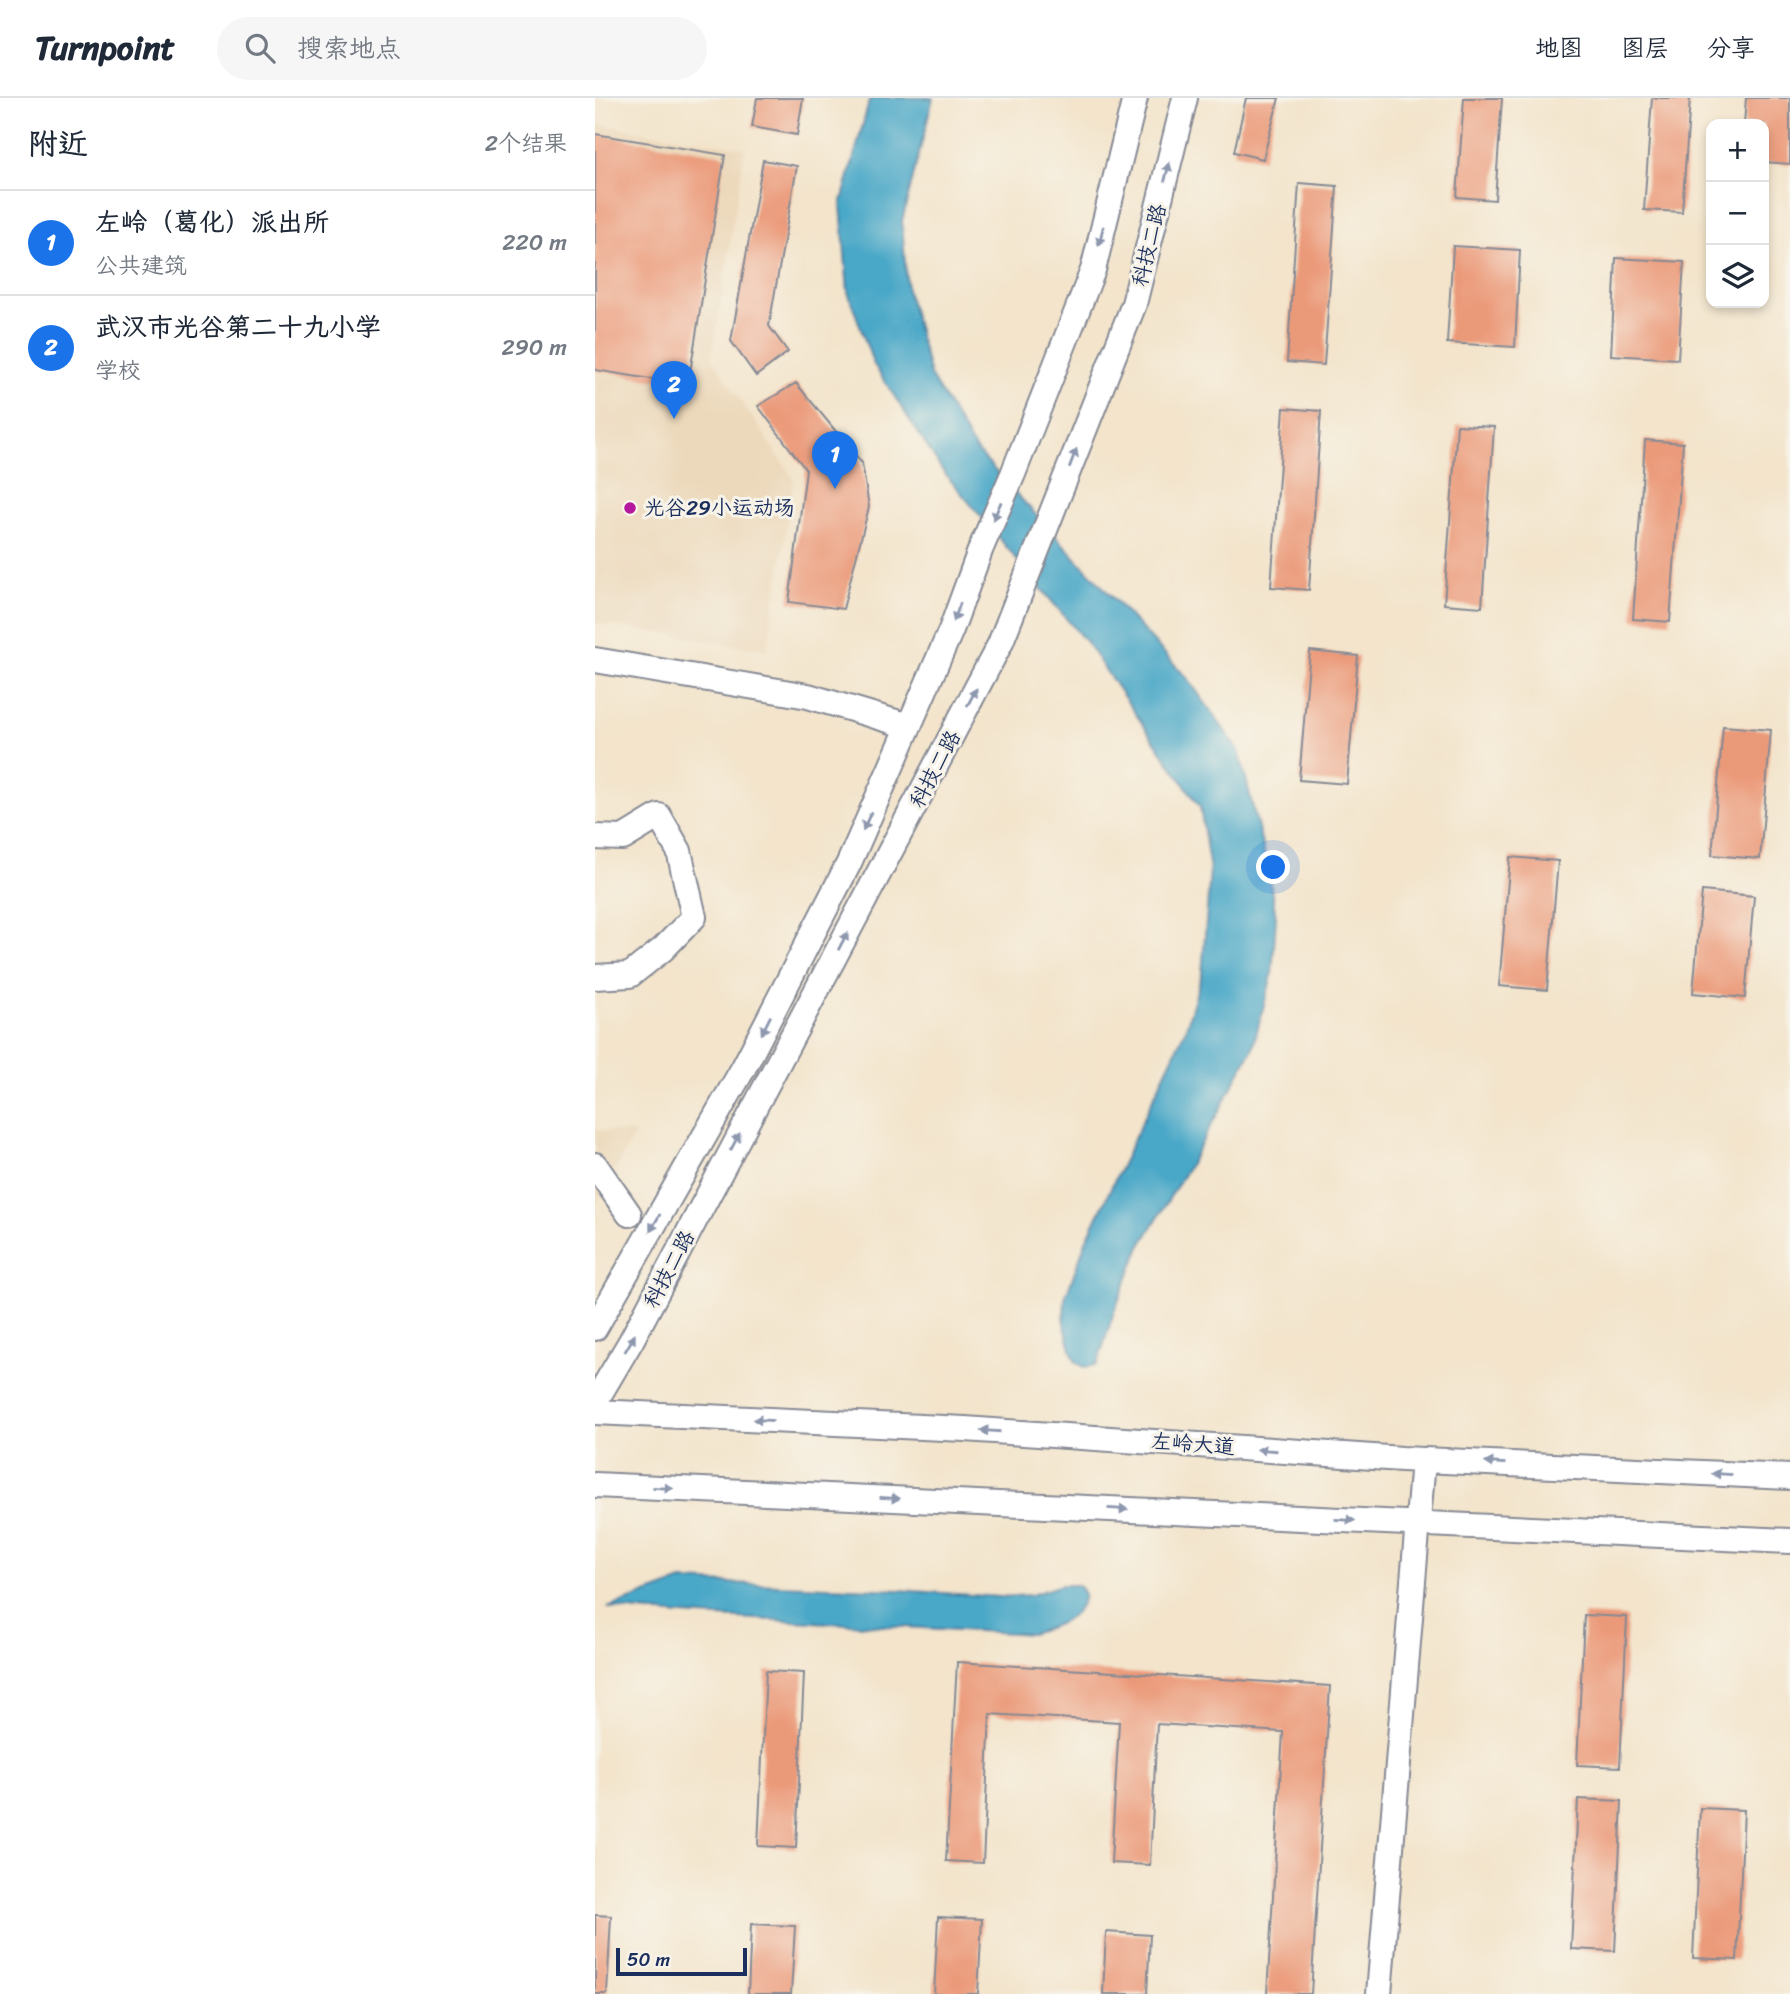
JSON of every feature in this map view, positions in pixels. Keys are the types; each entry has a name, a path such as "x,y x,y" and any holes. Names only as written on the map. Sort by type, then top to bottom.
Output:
{"street":[{"name":"科技二路","path":"595,1328 744,1067 849,863 951,630 981,548 1093,270 1135,98"},
{"name":"科技二路","path":"595,1402 631,1341 994,656 1134,304 1185,98"},
{"path":"595,660 808,696 909,726"},
{"path":"595,836 623,838 659,816 679,851 694,917 663,949 630,975 595,977"},
{"path":"595,1165 629,1214"},
{"name":"左岭大道","path":"595,1412 965,1429 1423,1460 1790,1477"},
{"path":"1378,1994 1423,1460"},
{"path":"595,1485 1790,1541"}],"shaded area":[{"path":"595,124 745,148 712,358 794,479 767,650 595,623"},
{"path":"595,1130 635,1133 595,1207"}],"water":[{"path":"870,98 933,98 902,221 907,290 930,375 975,449 1188,679 1239,751 1266,860 1276,917 1272,975 1252,1050 1190,1164 1140,1247 1114,1312 1097,1365 1084,1367 1076,1362 1064,1323 1065,1298 1086,1241 1185,1031 1202,974 1210,870 1200,807 1086,642 942,470 873,363 848,292 841,205"},
{"path":"682,1581 1000,1597 1031,1595 1061,1585 1079,1585 1084,1595 1077,1611 1071,1616 1057,1625 1032,1634 682,1615 608,1608"}],"building":[{"path":"757,98 803,98 797,135 752,127"},
{"path":"1246,98 1279,98 1263,159 1234,152"},
{"path":"1464,98 1502,98 1495,200 1457,197"},
{"path":"1652,98 1690,98 1682,212 1644,210"},
{"path":"1746,98 1790,98 1790,164 1769,162 1769,119 1744,119"},
{"path":"595,134 725,155 688,385 595,370"},
{"path":"763,160 797,166 769,326 788,352 756,376 731,341"},
{"path":"1299,183 1337,186 1324,365 1287,362"},
{"path":"1453,246 1520,250 1515,347 1447,343"},
{"path":"1616,258 1684,262 1678,359 1611,355"},
{"path":"796,383 862,463 869,507 843,609 789,602 806,470 758,406"},
{"path":"1284,408 1321,411 1309,590 1271,587"},
{"path":"1457,425 1494,427 1482,607 1444,604"},
{"path":"1645,440 1683,443 1670,622 1633,619"},
{"path":"1310,651 1358,656 1347,784 1299,780"},
{"path":"1723,726 1771,730 1760,859 1712,855"},
{"path":"1510,857 1558,861 1547,990 1499,986"},
{"path":"1702,891 1754,896 1745,998 1693,993"},
{"path":"1584,1615 1627,1617 1620,1767 1577,1765"},
{"path":"957,1662 1330,1686 1311,1994 1267,1994 1283,1732 1157,1724 1150,1865 1111,1863 1119,1722 990,1714 983,1863 946,1861"},
{"path":"766,1671 804,1673 796,1848 758,1846"},
{"path":"1578,1799 1622,1801 1615,1951 1571,1949"},
{"path":"1700,1808 1744,1810 1737,1960 1693,1958"},
{"path":"595,1915 611,1916 607,1994 595,1994"},
{"path":"938,1917 982,1919 978,1994 934,1994"},
{"path":"751,1924 795,1926 791,1994 748,1994"},
{"path":"1106,1932 1150,1935 1147,1994 1103,1994"}],"place":[{"name":"武汉市光谷第二十九小学","path":"674,419"},
{"name":"左岭（葛化）派出所","path":"835,489"},
{"name":"光谷29小运动场","path":"630,508"}]}
